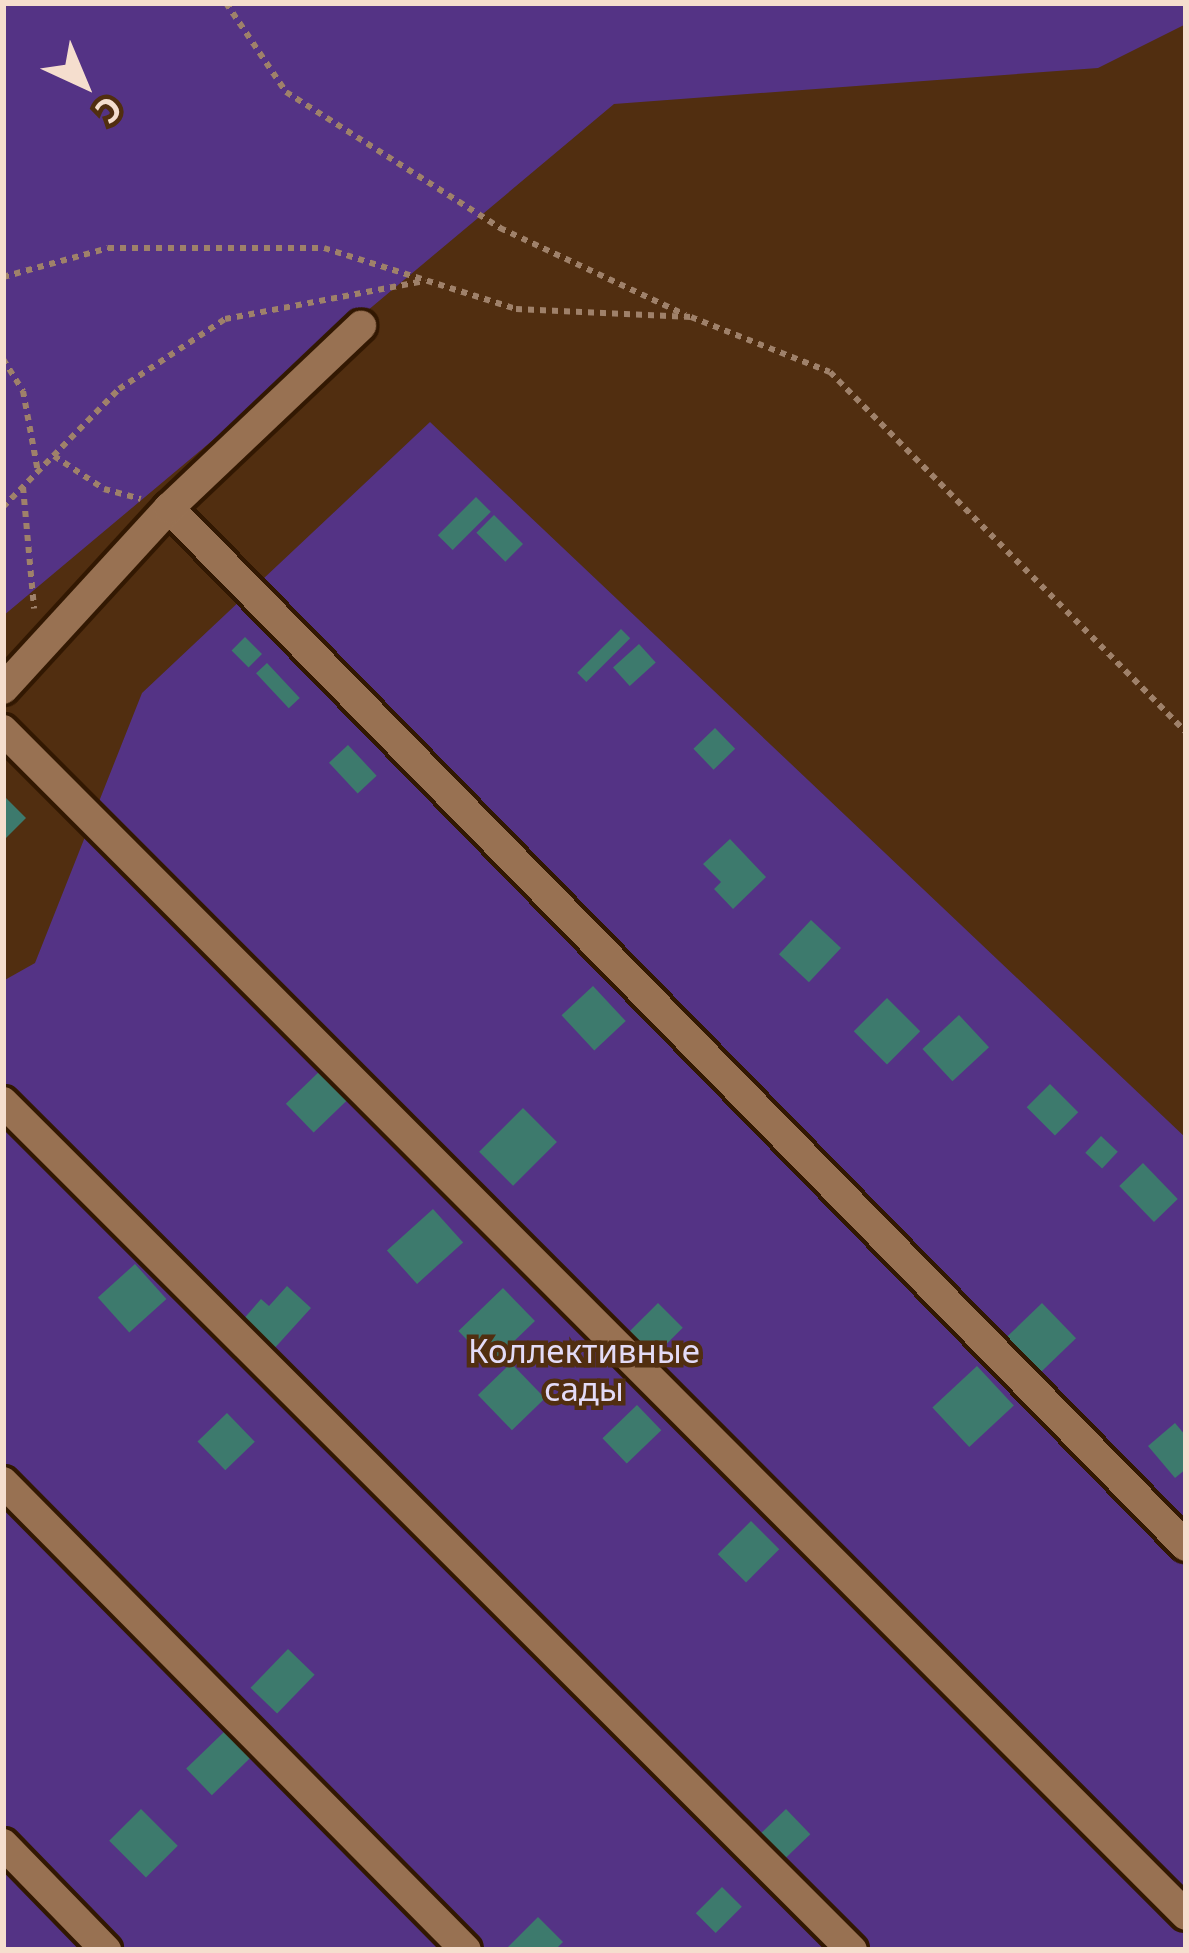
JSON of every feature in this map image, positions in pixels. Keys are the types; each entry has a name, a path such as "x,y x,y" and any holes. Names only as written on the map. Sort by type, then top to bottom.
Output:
{"street":[{"path":"3,689 169,508 361,326"},
{"path":"169,508 1186,1546"},
{"path":"3,730 1186,1916"},
{"path":"3,1102 852,1950"},
{"path":"3,1481 466,1950"},
{"path":"3,1844 106,1950"}],"path":[{"path":"226,3 286,92 500,228 691,317 830,372 1186,732"},
{"path":"3,277 108,248 325,248 516,309 691,317"},
{"path":"3,507 119,389 225,319 428,281"},
{"path":"3,358 22,392 38,472"},
{"path":"54,456 104,489 169,508"},
{"path":"23,487 34,608 30,658"}],"green space":[{"path":"3,3 1186,3 1186,24 1098,68 614,104 3,616"},
{"name":"Коллективные сады","path":"430,422 1186,1138 1186,1950 3,1950 3,981 35,963 142,693"}],"building":[{"path":"476,497 491,512 453,550 438,535"},
{"path":"494,515 523,544 505,562 476,533"},
{"path":"621,629 630,638 586,682 577,673"},
{"path":"245,637 262,654 249,667 232,650"},
{"path":"639,644 656,663 630,686 613,667"},
{"path":"267,663 300,698 289,708 256,673"},
{"path":"715,728 735,749 714,770 693,749"},
{"path":"348,745 377,776 358,793 329,763"},
{"path":"3,795 26,818 3,841"},
{"path":"730,839 766,877 733,909 714,889 721,882 703,864"},
{"path":"811,920 841,948 809,982 779,954"},
{"path":"593,986 626,1021 594,1050 562,1015"},
{"path":"887,998 920,1031 887,1064 854,1031"},
{"path":"959,1015 989,1047 952,1081 922,1049"},
{"path":"324,1067 352,1096 314,1133 286,1104"},
{"path":"1050,1084 1078,1112 1055,1136 1027,1107"},
{"path":"523,1108 557,1142 513,1186 479,1152"},
{"path":"1101,1136 1118,1152 1102,1169 1085,1153"},
{"path":"1143,1163 1178,1199 1154,1222 1119,1186"},
{"path":"433,1209 463,1242 417,1284 387,1250"},
{"path":"135,1264 166,1299 129,1332 98,1297"},
{"path":"287,1286 311,1308 272,1351 241,1322 261,1299 269,1306"},
{"path":"503,1288 535,1321 490,1364 458,1331"},
{"path":"658,1303 683,1328 651,1360 626,1335"},
{"path":"1042,1303 1076,1338 1039,1374 1005,1339"},
{"path":"511,1363 545,1398 512,1430 478,1395"},
{"path":"977,1366 1014,1405 969,1447 932,1408"},
{"path":"637,1405 661,1430 627,1464 602,1438"},
{"path":"227,1413 255,1442 225,1470 198,1441"},
{"path":"1175,1423 1186,1436 1186,1469 1175,1478 1148,1446"},
{"path":"751,1521 779,1549 746,1583 718,1554"},
{"path":"288,1649 315,1675 277,1714 250,1688"},
{"path":"225,1731 251,1758 212,1795 186,1769"},
{"path":"141,1809 178,1846 146,1878 109,1841"},
{"path":"786,1809 810,1834 782,1861 758,1836"},
{"path":"722,1887 742,1907 716,1933 696,1913"},
{"path":"538,1917 563,1942 555,1950 505,1950"}]}
